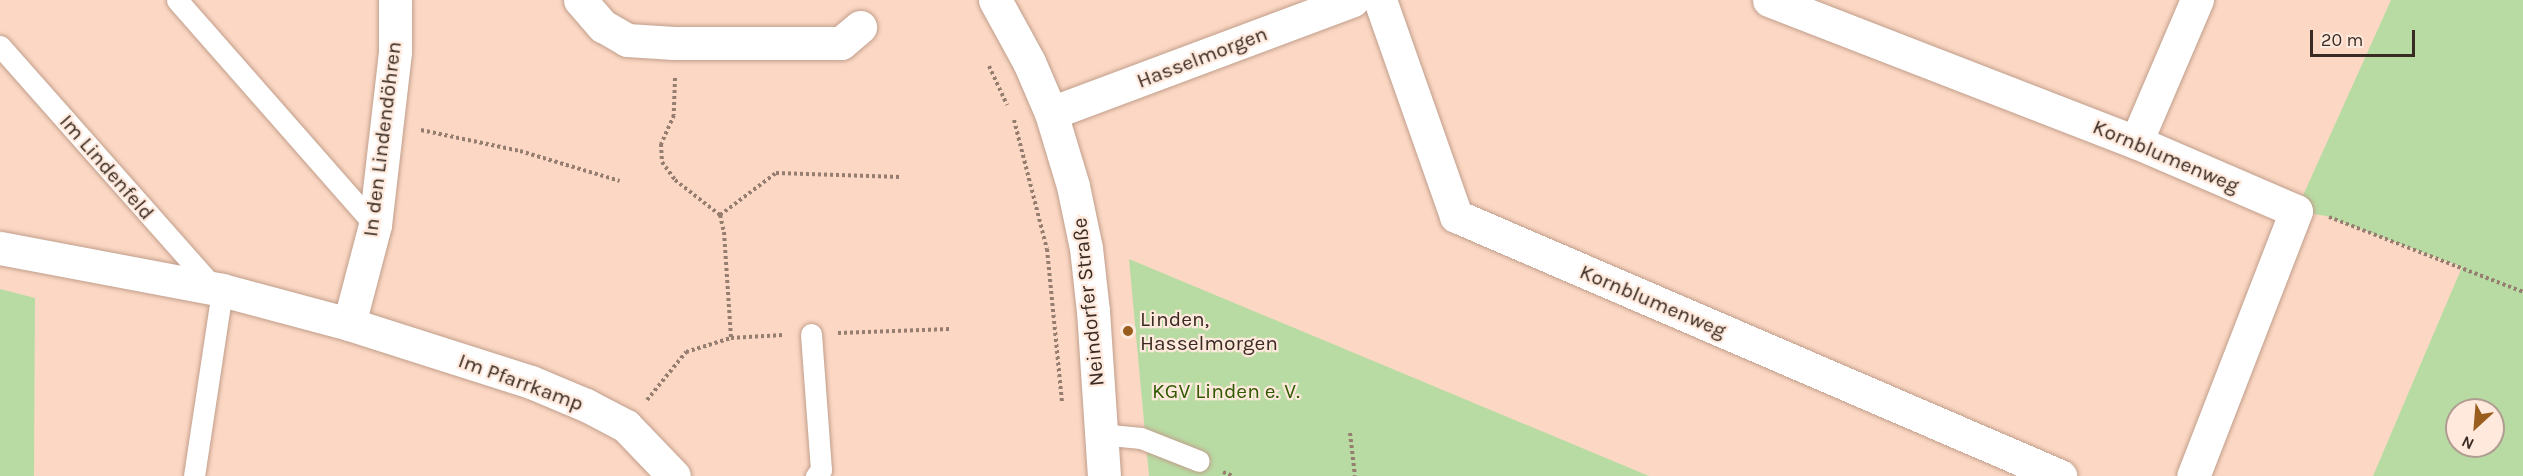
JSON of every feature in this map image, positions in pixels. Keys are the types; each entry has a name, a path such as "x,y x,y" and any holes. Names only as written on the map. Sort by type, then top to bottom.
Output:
{"street":[{"name":"In den Lindendöhren","path":"349,324 375,225 395,52 395,0"},
{"path":"580,0 603,26 627,40 674,43 841,43 860,27"},
{"name":"Neindorfer Straße","path":"995,0 1029,62 1051,113 1073,186 1086,248 1104,476"},
{"name":"Hasselmorgen","path":"1051,113 1353,0"},
{"name":"Kornblumenweg","path":"1380,0 1456,216 2060,476"},
{"name":"Kornblumenweg","path":"1769,0 2136,142 2296,211"},
{"path":"2136,142 2197,0"},
{"path":"2193,476 2296,211"},
{"path":"0,248 218,289 349,324"},
{"name":"Im Pfarrkamp","path":"349,324 531,382 586,405 626,426 674,476"}],"lane":[{"path":"177,0 375,225"},
{"name":"Im Lindenfeld","path":"0,46 218,289"},
{"path":"194,476 218,289"},
{"path":"811,334 820,470 816,476"},
{"path":"1100,434 1141,438 1199,461"}],"path":[{"path":"674,43 677,89 674,115 661,144 662,162 675,180 720,215 724,231 731,338"},
{"path":"985,57 1014,122 1047,249 1062,407"},
{"path":"388,123 520,151 620,181"},
{"path":"720,215 776,172 901,177"},
{"path":"2296,211 2326,216 2523,292"},
{"path":"626,426 687,352 731,338 950,329"},
{"path":"1350,433 1354,476"}],"green space":[{"path":"2391,0 2523,0 2523,476 2373,476 2462,267 2326,216 2296,211"},
{"name":"KGV Linden e. V.","path":"1129,259 1649,476 1149,476"},
{"path":"0,289 35,298 34,476 0,476"}],"place":[{"name":"Linden, Hasselmorgen","path":"1128,331"}]}
